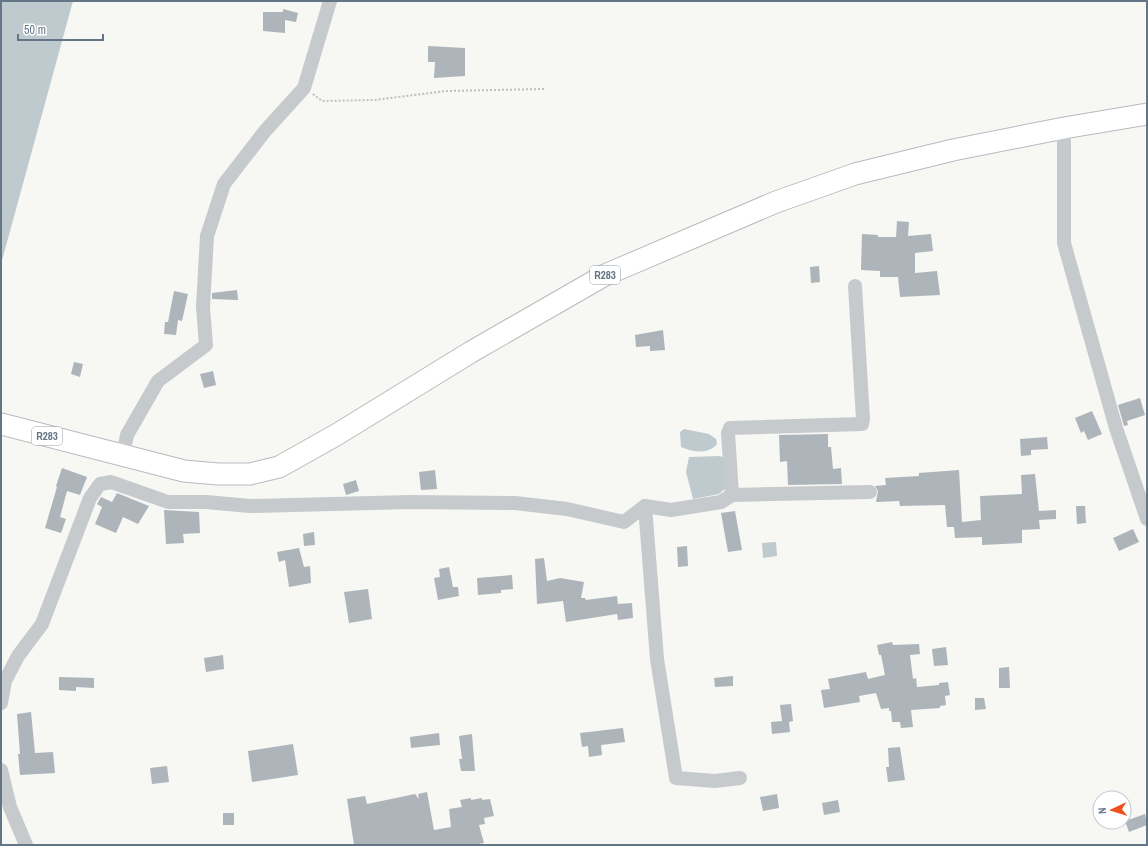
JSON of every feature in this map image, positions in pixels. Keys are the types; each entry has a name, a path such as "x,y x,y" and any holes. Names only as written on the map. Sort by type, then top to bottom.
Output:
{"main road":[{"name":"R283","path":"1,424 184,471 218,474 250,474 279,467 336,435 471,352 605,275 776,202 854,174 953,150 1064,128 1147,114"}],"street":[{"path":"123,456 127,435 158,381 206,345 203,307 207,236 224,184 265,131 304,88 330,1"},
{"path":"1064,128 1064,243 1116,428 1147,519"},
{"path":"732,495 728,432 730,428 862,424 863,419 855,286"},
{"path":"1,703 5,681 18,656 42,624 90,498 100,484 111,482 168,502 206,502 250,506 411,502 515,503 567,509 624,522 645,506 671,510 721,502 732,495 870,492"},
{"path":"645,506 657,659 676,778 715,781 740,778"},
{"path":"1,770 10,807 26,845"}],"path":[{"path":"304,88 322,101 374,100 447,91 544,89"}],"shaded area":[{"path":"1,1 73,1 1,264"},
{"path":"684,429 709,434 716,439 717,444 709,450 700,452 681,447 680,432"},
{"path":"720,456 724,458 727,487 719,494 693,499 686,472 689,457"},
{"path":"776,542 777,556 763,558 762,543"}],"building":[{"path":"283,9 298,13 296,22 285,20 285,33 263,31 263,12 283,12"},
{"path":"428,46 465,48 465,76 434,78 435,62 428,62"},
{"path":"897,221 909,222 908,236 931,234 933,251 915,253 915,273 937,271 940,295 900,297 898,277 880,277 880,271 861,270 862,234 878,235 878,237 896,237"},
{"path":"819,266 820,282 811,283 810,267"},
{"path":"237,290 238,300 212,299 212,293"},
{"path":"174,291 188,294 182,321 178,320 176,335 164,334 165,322 168,322"},
{"path":"663,330 665,350 650,351 650,346 636,347 635,335"},
{"path":"74,362 83,364 80,377 71,374"},
{"path":"213,371 216,385 204,388 200,374"},
{"path":"1140,398 1145,415 1127,421 1128,425 1124,426 1118,405"},
{"path":"1092,411 1102,434 1088,440 1084,431 1081,433 1075,418"},
{"path":"828,434 828,447 831,447 833,469 841,468 842,484 788,485 787,461 780,462 779,435"},
{"path":"1047,437 1048,449 1031,450 1031,455 1021,456 1020,439"},
{"path":"62,468 87,477 80,495 67,491 60,517 66,519 61,533 45,528"},
{"path":"435,470 437,489 421,490 419,472"},
{"path":"959,470 962,522 981,520 980,496 1022,494 1021,475 1035,474 1039,511 1056,510 1056,519 1039,520 1040,529 1022,530 1022,543 982,545 982,537 955,538 954,527 947,527 945,505 900,506 899,501 876,502 878,491 875,486 886,485 885,478 919,476 919,473"},
{"path":"356,480 359,491 346,495 343,484"},
{"path":"117,493 149,506 138,524 123,517 116,533 95,524 102,507 97,504 101,497 112,502"},
{"path":"1076,506 1085,506 1086,523 1077,524"},
{"path":"164,510 199,512 200,533 183,534 184,543 166,544"},
{"path":"735,511 742,550 728,552 721,513"},
{"path":"1133,529 1139,542 1119,551 1113,538"},
{"path":"314,532 315,545 304,546 303,534"},
{"path":"687,546 688,566 678,567 677,547"},
{"path":"299,548 304,567 310,566 311,583 289,587 285,560 279,562 277,552"},
{"path":"544,558 547,581 560,578 584,582 581,598 585,598 586,600 617,596 618,604 632,603 633,618 618,620 617,614 566,622 563,601 537,604 535,559"},
{"path":"449,567 453,587 458,587 459,596 438,600 434,578 440,577 439,569"},
{"path":"512,575 513,589 501,590 501,593 478,595 477,578"},
{"path":"368,589 372,619 349,623 344,592"},
{"path":"892,642 893,645 919,644 920,654 910,655 913,679 916,678 917,687 939,685 939,683 948,682 950,695 945,696 946,705 940,706 940,708 911,710 913,727 901,728 900,722 892,722 891,711 889,711 889,708 881,709 876,693 859,696 860,702 824,708 821,690 830,689 828,679 866,672 868,679 885,675 881,655 879,655 877,645"},
{"path":"946,647 948,665 934,666 932,649"},
{"path":"223,655 224,669 206,672 204,658"},
{"path":"1009,667 1010,688 999,688 999,668"},
{"path":"733,676 733,686 715,687 714,678"},
{"path":"59,677 94,678 94,688 76,687 76,691 59,690"},
{"path":"975,698 984,698 986,709 975,710"},
{"path":"791,704 793,721 789,722 790,732 772,734 771,722 782,721 780,705"},
{"path":"31,712 35,753 53,752 55,773 20,775 17,714"},
{"path":"623,728 625,742 601,745 602,755 589,757 588,746 582,747 580,733"},
{"path":"439,733 440,745 411,748 410,737"},
{"path":"472,734 475,771 461,771 459,759 462,759 459,736"},
{"path":"293,744 298,775 252,782 248,751"},
{"path":"900,747 905,780 888,782 886,767 889,767 888,748"},
{"path":"167,766 169,782 152,784 150,768"},
{"path":"427,792 434,830 451,827 449,809 462,807 460,800 471,798 471,800 482,798 482,800 490,799 494,816 484,818 485,824 479,825 484,843 474,845 354,845 347,799 365,796 367,804 415,794 419,799 418,794"},
{"path":"777,794 779,808 763,811 760,797"},
{"path":"838,800 840,812 824,815 822,803"},
{"path":"223,813 234,813 234,825 223,825"},
{"path":"1145,814 1147,825 1129,832 1128,830 1132,830 1132,819"}]}
